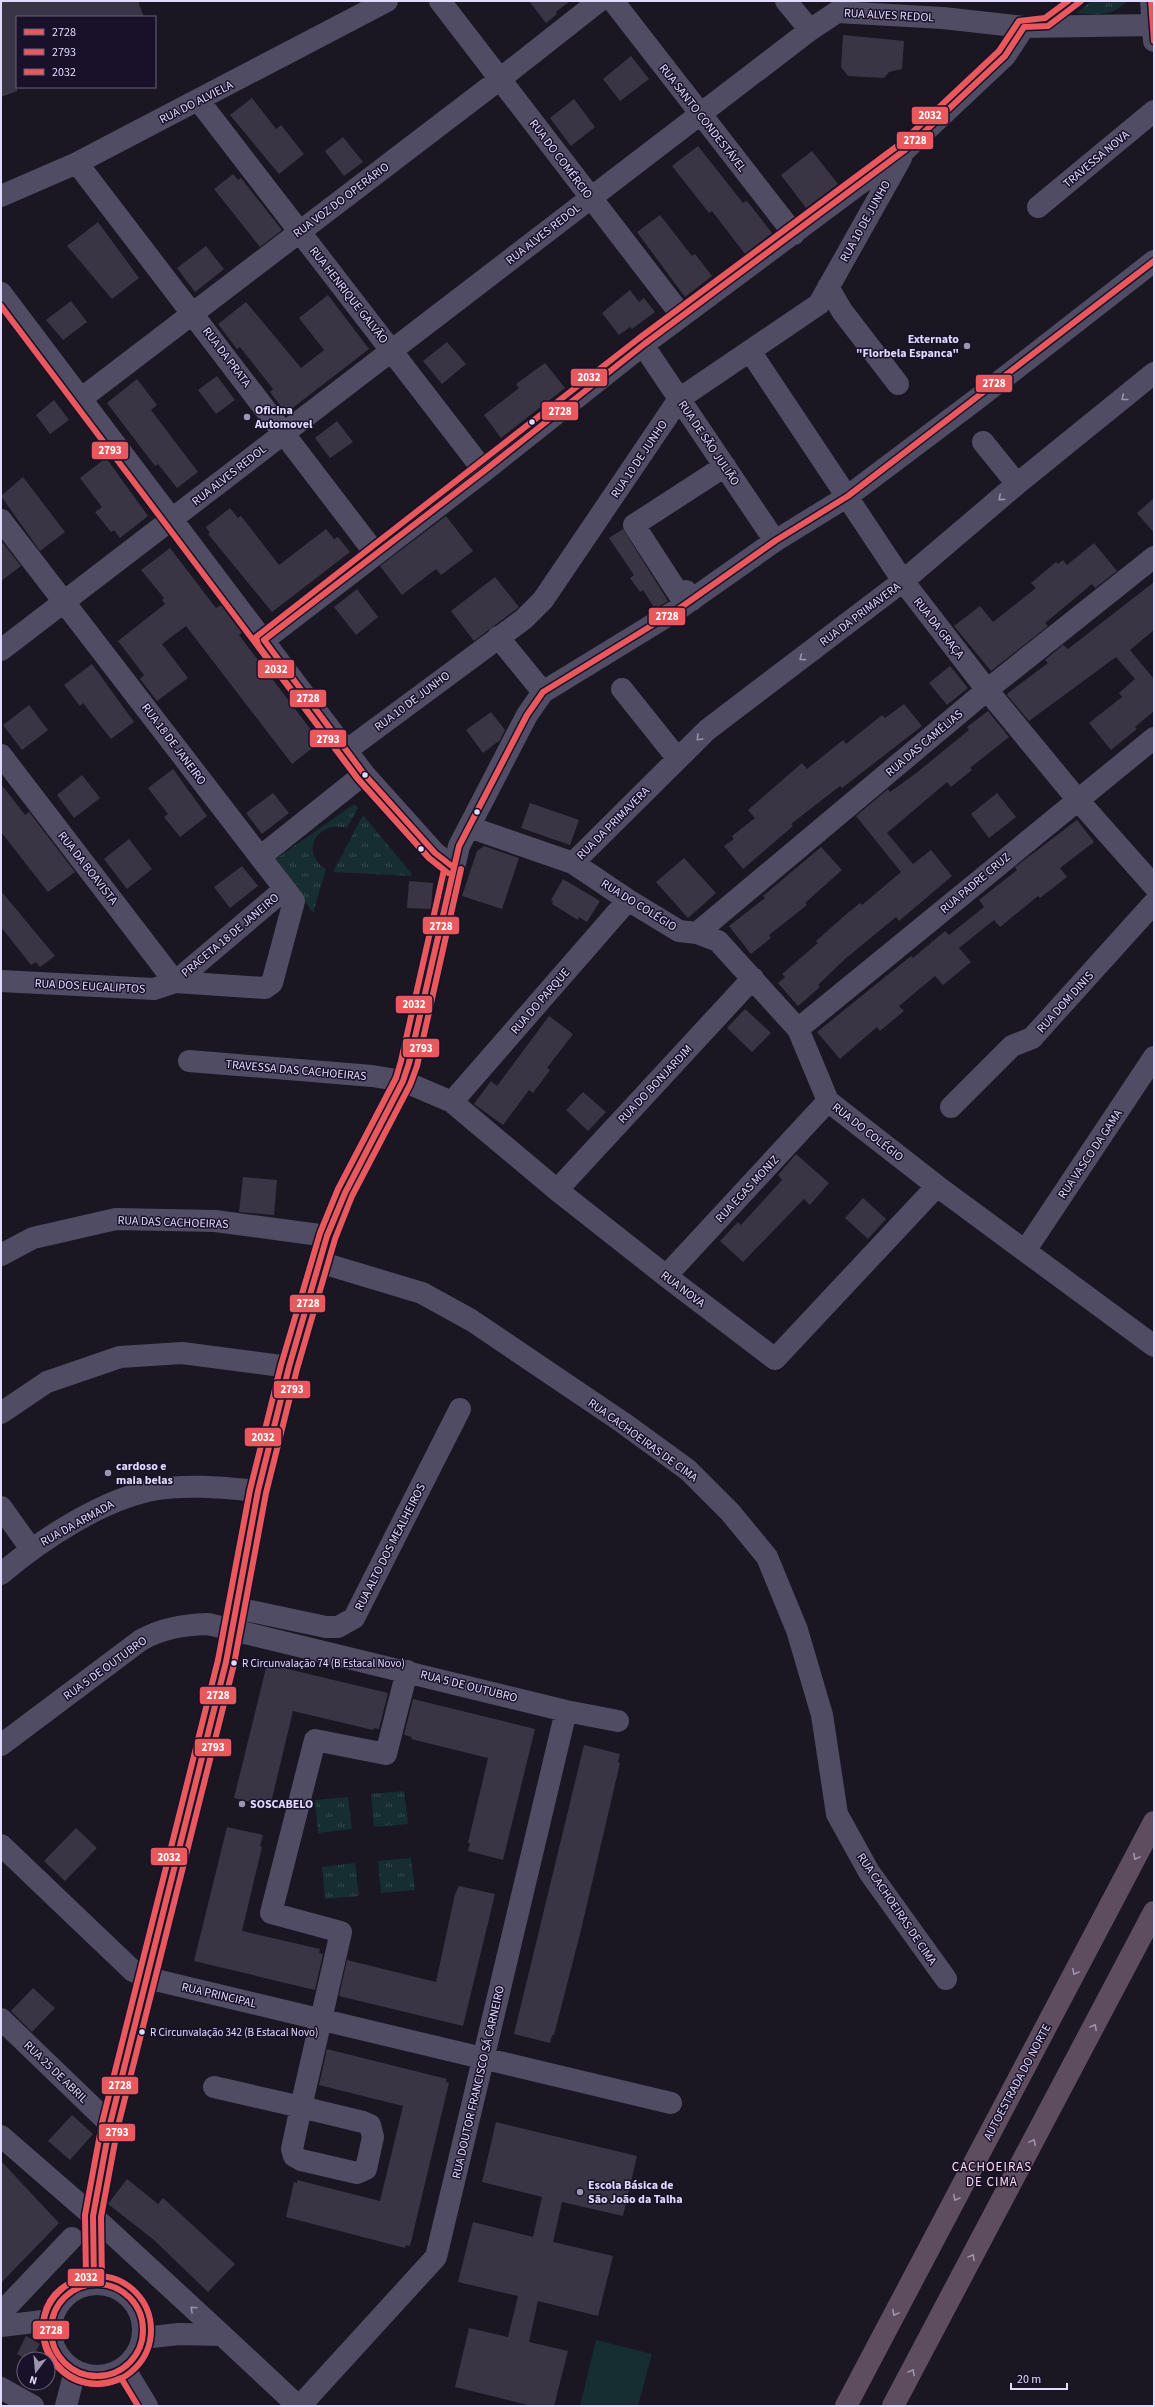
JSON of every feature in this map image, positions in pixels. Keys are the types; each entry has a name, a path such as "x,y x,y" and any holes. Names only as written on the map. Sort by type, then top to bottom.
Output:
{"highway":[{"name":"AUTOESTRADA DO NORTE","path":"846,2406 1154,1822"},
{"path":"893,2406 1154,1912"}],"street":[{"name":"RUA DO ALVIELA","path":"1,196 77,163 199,101 387,1"},
{"name":"RUA DO COMÉRCIO","path":"440,1 682,316"},
{"name":"RUA VOZ DO OPERÁRIO","path":"82,398 192,312 500,79 599,1"},
{"name":"RUA SANTO CONDESTÁVEL","path":"613,1 699,115 794,234"},
{"path":"786,1 810,30"},
{"path":"1150,1 1153,33"},
{"name":"RUA ALVES REDOL","path":"1,650 810,30 837,12 943,10 1024,27 1153,33"},
{"path":"264,640 375,553 484,472 643,345 905,150 1005,56 1024,27"},
{"name":"RUA HENRIQUE GALVÃO","path":"199,101 299,232 393,351 484,472"},
{"name":"TRAVESSA NOVA","path":"1038,207 1154,111"},
{"name":"RUA 10 DE JUNHO","path":"347,750 524,619 543,600 679,399 819,304 905,150"},
{"name":"RUA DA PRATA","path":"77,163 375,553"},
{"path":"94,2284 93,2216 110,2124 226,1662 258,1491 289,1367 327,1236 353,1178 403,1081 453,867 459,846 468,827 527,715 543,692 692,600 775,541 848,496 977,399 1154,261"},
{"path":"828,287 842,312 898,384"},
{"path":"1,293 173,518 364,774 435,853 453,867"},
{"name":"RUA DE SÃO JULIÃO","path":"643,345 775,541"},
{"name":"RUA DA GRAÇA","path":"750,351 848,496 903,581 987,690 1077,799 1154,886"},
{"name":"RUA DA PRIMAVERA","path":"573,863 707,730 903,581 1017,484 1154,374"},
{"path":"983,442 1017,484"},
{"path":"692,600 686,591 680,596 634,525 725,466"},
{"name":"RUA 18 DE JANEIRO","path":"1,520 65,601 294,901 272,983"},
{"name":"RUA DAS CAMÉLIAS","path":"697,933 987,690 1154,557"},
{"path":"498,637 543,692"},
{"path":"622,689 678,759"},
{"name":"RUA PADRE CRUZ","path":"798,1029 1077,799 1154,738"},
{"name":"RUA DA BOAVISTA","path":"1,755 175,982"},
{"path":"260,857 364,774"},
{"name":"RUA DO COLÉGIO","path":"468,827 573,863 628,900 679,930 697,933 718,941 798,1029 828,1101 937,1186 1154,1346"},
{"name":"PRACETA 18 DE JANEIRO","path":"175,982 285,889"},
{"name":"RUA DO PARQUE","path":"452,1102 628,900"},
{"name":"RUA DOM DINIS","path":"951,1108 1012,1046 1032,1038 1154,903"},
{"name":"RUA DO BONJARDIM","path":"557,1190 753,978"},
{"name":"RUA DOS EUCALIPTOS","path":"2,980 154,989 175,982 265,988 272,983"},
{"name":"RUA VASCO DA GAMA","path":"1025,1252 1154,1057"},
{"name":"TRAVESSA DAS CACHOEIRAS","path":"189,1061 372,1076 403,1081"},
{"name":"RUA NOVA","path":"403,1081 452,1102 557,1190 666,1276 775,1358 937,1186"},
{"name":"RUA EGAS MONIZ","path":"666,1276 828,1101"},
{"name":"RUA DAS CACHOEIRAS","path":"1,1255 32,1238 116,1219 215,1221 327,1236"},
{"name":"RUA CACHOEIRAS DE CIMA","path":"319,1262 422,1293 471,1320 622,1422 688,1470 730,1512 767,1557 797,1630 822,1715 837,1814 869,1872 946,1979"},
{"path":"1,1412 47,1382 120,1357 182,1353 289,1367"},
{"name":"RUA ALTO DOS MEALHEIROS","path":"236,1608 326,1627 338,1626 354,1618 460,1409"},
{"name":"RUA DA ARMADA","path":"1,1574 31,1548 115,1501 158,1489 213,1487 258,1491"},
{"path":"1,1507 31,1548"},
{"name":"RUA 5 DE OUTUBRO","path":"1,1745 141,1640 158,1631 181,1625 208,1624 232,1629 566,1711 618,1721"},
{"path":"214,2087 301,2107 323,2019 341,1932 271,1913 315,1740 386,1754 408,1671"},
{"name":"RUA DOUTOR FRANCISCO SÁ CARNEIRO","path":"299,2406 436,2257 566,1711"},
{"name":"RUA PRINCIPAL","path":"1,1845 133,1971 146,1978 671,2103"},
{"name":"RUA 25 DE ABRIL","path":"1,2019 110,2124"},
{"path":"1,2136 93,2216 299,2406"},
{"path":"1,2313 72,2238"},
{"path":"94,2284 113,2286 127,2295 138,2307 143,2322 143,2338 136,2356 124,2368 104,2376 88,2376 75,2371 58,2355 52,2340 51,2320 57,2306 71,2292 94,2284"},
{"path":"1,2326 51,2320"},
{"path":"143,2338 179,2334 222,2335"},
{"path":"124,2368 148,2406"},
{"path":"66,2406 75,2371"},
{"path":"1,2388 33,2406"}],"green space":[{"path":"1091,1 1127,1 1116,10 1104,14 1077,13"},
{"path":"354,804 358,808 347,828 336,827 327,829 320,833 315,840 313,847 314,855 318,862 326,869 313,913 276,859"},
{"path":"363,815 412,874 411,876 333,872"},
{"path":"404,1791 408,1824 374,1827 371,1794"},
{"path":"348,1797 352,1829 318,1833 315,1800"},
{"path":"411,1858 415,1890 381,1893 378,1861"},
{"path":"355,1863 359,1896 325,1899 322,1867"},
{"path":"596,2340 652,2354 638,2406 580,2406"}],"building":[{"path":"1,1 138,1 144,16 16,16 17,91 1,97"},
{"path":"529,1 570,1 556,12 557,14 546,23"},
{"path":"843,35 904,41 902,69 889,72 884,78 848,76 841,67"},
{"path":"631,56 649,79 620,101 603,79"},
{"path":"252,98 276,129 281,125 304,154 279,174 230,115"},
{"path":"574,99 595,127 571,146 550,118"},
{"path":"343,137 363,162 344,176 325,151"},
{"path":"698,146 743,203 747,201 772,233 745,254 712,211 709,213 672,166"},
{"path":"812,151 838,184 806,208 781,175"},
{"path":"233,174 238,180 241,178 282,230 260,247 214,189"},
{"path":"660,215 692,256 695,254 712,276 685,297 637,232"},
{"path":"98,222 139,278 112,299 67,246"},
{"path":"206,246 224,269 195,292 177,268"},
{"path":"630,290 639,302 644,298 655,312 632,329 630,327 619,335 602,313"},
{"path":"328,295 369,349 286,413 270,392 273,389 240,347 237,349 218,324 246,302 301,368 324,350 299,318"},
{"path":"71,301 87,322 63,340 46,320"},
{"path":"447,342 466,364 442,384 423,361"},
{"path":"545,363 565,388 501,438 484,415 519,388 516,384"},
{"path":"217,376 235,400 216,414 198,390"},
{"path":"137,379 157,405 151,410 198,472 177,488 158,464 155,466 107,403"},
{"path":"54,400 69,420 50,434 36,415"},
{"path":"337,421 353,442 330,458 315,438"},
{"path":"106,458 148,516 120,538 114,530 111,532 95,512 102,507 80,478"},
{"path":"23,477 65,532 40,551 1,496"},
{"path":"1154,498 1154,533 1137,513"},
{"path":"230,508 238,518 241,516 279,565 326,529 334,539 338,537 350,552 272,612 208,534 210,533 206,527"},
{"path":"446,516 473,551 441,575 436,569 402,595 380,566"},
{"path":"623,529 668,601 655,609 643,590 640,592 630,578 634,575 609,538"},
{"path":"3,543 21,566 1,581 1,545"},
{"path":"1094,543 1117,571 1095,588 1092,584 1045,623 1048,626 991,671 954,626 980,606 993,622 1036,588 1031,583 1056,562 1058,564 1063,560 1067,565"},
{"path":"170,548 216,608 221,605 242,633 239,635 320,742 292,764 186,626 162,644 188,678 157,701 140,679 144,675 118,641 165,604 162,600 164,598 141,570"},
{"path":"495,577 519,607 474,641 451,611"},
{"path":"1154,582 1154,630 1130,650 1154,679 1154,711 1135,727 1137,729 1111,750 1089,723 1122,697 1119,693 1135,679 1116,657 1029,721 1007,695 1008,693 1048,663 1045,660 1063,645 1068,649"},
{"path":"357,589 378,617 356,635 334,607"},
{"path":"92,664 134,722 111,739 83,703 80,706 64,685"},
{"path":"950,666 968,688 947,705 929,683"},
{"path":"904,704 922,726 842,788 840,786 791,824 793,826 743,869 724,846 734,839 732,836 755,818 748,810 802,763 807,769 843,740 846,744 882,715 885,718"},
{"path":"29,705 48,730 22,750 3,725"},
{"path":"988,711 1009,737 970,768 972,770 951,787 947,782 887,833 913,864 931,850 952,876 899,921 896,917 845,959 818,985 820,987 798,1006 778,983 785,977 782,974 818,943 816,941 843,917 860,903 862,905 901,872 856,816 888,789 890,792 915,774 969,730 967,727"},
{"path":"491,712 505,730 500,740 483,753 466,730"},
{"path":"173,769 207,816 180,837 164,817 168,814 148,788"},
{"path":"82,775 100,798 74,818 57,795"},
{"path":"1,784 25,815 29,812 75,872 48,892 1,832"},
{"path":"273,793 289,813 262,834 246,813"},
{"path":"997,793 1016,817 989,838 971,814"},
{"path":"530,803 579,820 570,845 521,828"},
{"path":"1077,820 1094,842 1060,868 1067,877 1040,898 1038,896 1000,927 994,920 959,948 971,962 943,985 935,976 899,1006 904,1011 880,1031 877,1027 840,1059 817,1032 911,956 913,958 945,931 949,935 984,907 979,900 1017,870 1015,867"},
{"path":"129,839 152,869 127,889 104,859"},
{"path":"484,846 519,858 502,909 462,896 477,851"},
{"path":"821,847 842,870 805,903 807,905 769,935 771,938 751,954 729,926 765,898 763,896"},
{"path":"684,858 716,893 688,918 656,882"},
{"path":"242,866 258,886 230,908 214,887"},
{"path":"563,879 600,901 587,922 579,917 578,920 552,904 553,901 551,900"},
{"path":"409,881 433,883 431,909 407,908"},
{"path":"1,891 55,956 40,967 36,962 31,965 1,927"},
{"path":"745,1009 771,1033 752,1052 727,1028"},
{"path":"549,1016 573,1034 547,1068 550,1070 533,1093 529,1090 503,1125 474,1104 491,1081 497,1086"},
{"path":"583,1092 606,1112 588,1131 566,1110"},
{"path":"796,1154 829,1183 810,1205 804,1199 743,1262 720,1241 738,1222 741,1225 782,1180 778,1175"},
{"path":"243,1177 277,1180 274,1215 239,1212"},
{"path":"863,1198 886,1219 868,1239 845,1218"},
{"path":"267,1664 388,1693 379,1729 374,1728 373,1730 293,1711 270,1807 234,1798"},
{"path":"413,1699 535,1729 503,1860 468,1851 470,1843 468,1843 488,1758 411,1739 412,1737 404,1735"},
{"path":"584,1745 620,1754 618,1762 620,1763 581,1930 554,2035 552,2035 550,2043 514,2034"},
{"path":"227,1827 263,1835 260,1846 262,1847 242,1931 320,1949 319,1953 323,1954 315,1990 194,1961"},
{"path":"76,1828 97,1848 65,1881 44,1861"},
{"path":"459,1886 495,1894 463,2026 339,1996 347,1960 436,1982 455,1894"},
{"path":"33,1988 55,2008 32,2032 11,2011"},
{"path":"327,2049 447,2079 446,2082 449,2083 410,2246 406,2245 405,2248 286,2217 294,2182 297,2183 297,2180 380,2201 403,2106 319,2085"},
{"path":"72,2115 93,2134 70,2160 48,2141"},
{"path":"496,2122 637,2156 623,2216 562,2202 553,2242 613,2256 598,2316 538,2301 529,2342 568,2351 554,2406 532,2406 455,2387 469,2328 508,2337 518,2296 458,2282 473,2222 533,2237 542,2197 482,2182"},
{"path":"1,2161 59,2223 1,2283"},
{"path":"127,2179 158,2204 163,2198 235,2264 208,2292 154,2240 108,2204"},
{"path":"26,2336 40,2344 36,2351 18,2351"}],"transit line":[{"name":"2032","path":"138,2406 121,2378 98,2384 78,2380 62,2369 50,2354 44,2335 44,2316 52,2298 68,2284 86,2278 85,2215 102,2123 218,1660 250,1490 281,1365 320,1233 338,1189 396,1078 444,870 429,858 358,779 258,645 256,637 638,339 900,144 999,51 1019,21 1045,18 1068,1"},
{"name":"2728","path":"453,867 435,853 364,774 264,640 484,471 643,345 905,150 1005,56 1024,27 1048,26 1081,1"},
{"name":"2728","path":"1151,1 1154,41"},
{"name":"2728","path":"94,2284 93,2216 110,2124 226,1662 258,1491 289,1367 327,1236 345,1193 403,1081 409,1063 459,846 527,715 543,692 677,610 775,541 848,496 1154,261"},
{"name":"2793","path":"1,306 358,779 429,858 448,873"},
{"name":"2793","path":"102,2284 101,2217 118,2126 234,1664 266,1493 297,1369 335,1239 352,1196 410,1085 417,1066 461,869"},
{"name":"2793","path":"97,2276 118,2280 135,2292 147,2309 151,2330 147,2351 135,2368 118,2380 97,2384 76,2380 59,2368 47,2351 43,2330 47,2309 59,2292 76,2280 97,2276"},
{"name":"2728","path":"97,2284 106,2285 123,2292 135,2304 142,2321 143,2330 142,2339 135,2356 123,2368 106,2375 97,2376 88,2375 71,2368 59,2356 52,2339 51,2330 52,2321 59,2304 71,2292 88,2285 97,2284"}],"place":[{"name":"Externato \"Florbela Espanca\"","path":"967,346"},
{"name":"Oficina Automovel","path":"247,417"},
{"name":"cardoso e maia belas","path":"108,1473"},
{"name":"R Circunvalação 74 (B Estacal Novo)","path":"234,1663"},
{"name":"SOSCABELO","path":"242,1804"},
{"name":"R Circunvalação 342 (B Estacal Novo)","path":"142,2032"},
{"name":"Escola Básica de São João da Talha","path":"580,2192"}],"district":[{"name":"CACHOEIRAS DE CIMA","path":"992,2174"}]}
